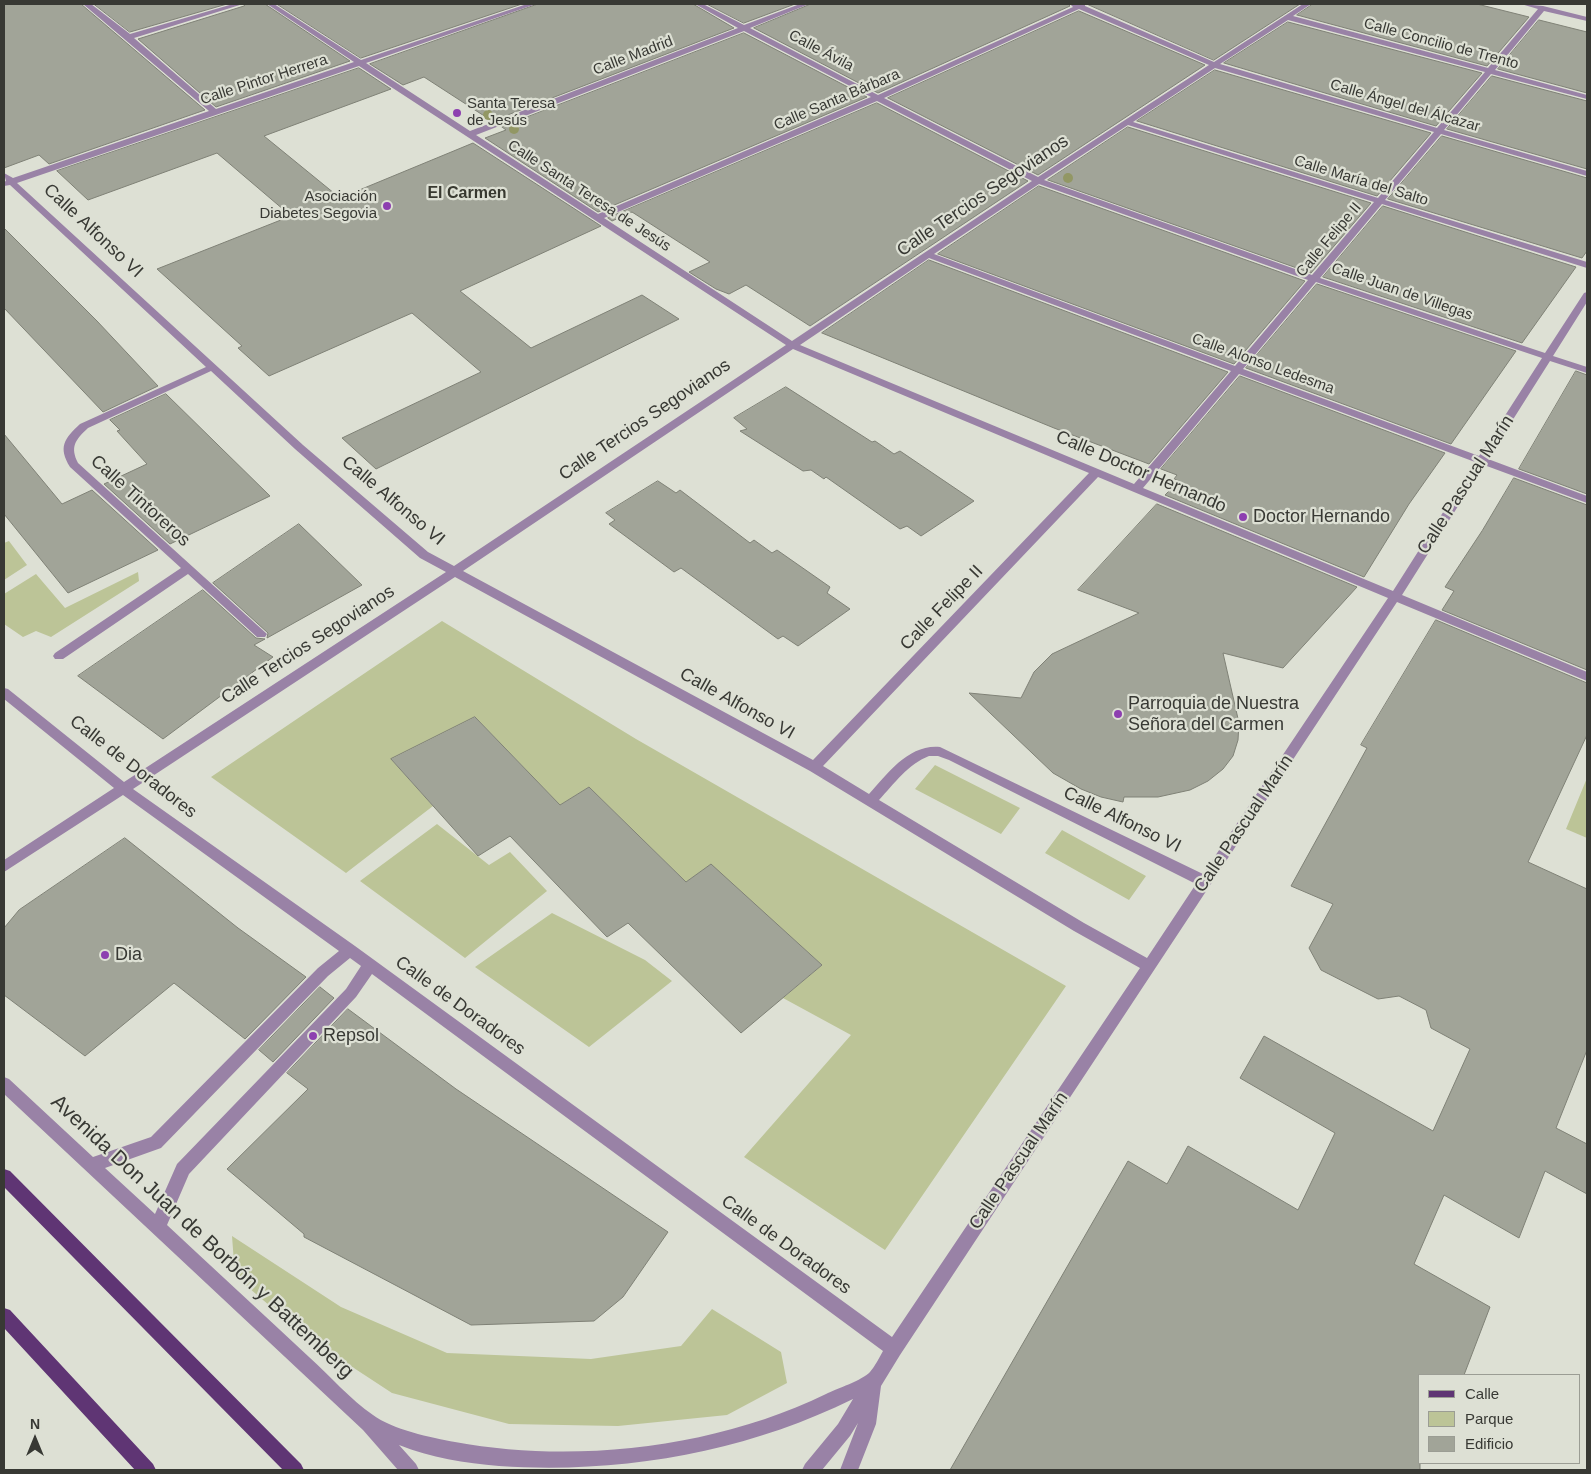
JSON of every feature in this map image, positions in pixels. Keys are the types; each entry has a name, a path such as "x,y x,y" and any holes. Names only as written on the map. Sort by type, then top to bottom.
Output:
{"main road":[{"path":"4,1176 295,1470"},
{"path":"4,1316 147,1470"}],"street":[{"path":"87,4 130,37 214,111"},
{"path":"130,37 240,4"},
{"name":"Calle Santa Teresa de Jesús","path":"270,4 792,345"},
{"name":"Calle Pintor Herrera","path":"6,180 362,63 533,4"},
{"name":"Calle Ávila","path":"698,4 1038,181"},
{"name":"Calle Madrid","path":"470,134 806,4"},
{"name":"Calle Tercios Segovianos","path":"4,867 455,571 1038,181 1307,4"},
{"path":"1524,4 1587,19"},
{"name":"Calle Ángel del Álcazar","path":"1079,5 1214,65 1587,174"},
{"name":"Calle Santa Bárbara","path":"597,218 879,97 1079,5"},
{"name":"Calle Felipe II","path":"1136,489 1381,202 1543,8"},
{"name":"Calle Concilio de Trento","path":"1287,17 1587,97"},
{"name":"Calle María del Salto","path":"1128,123 1587,265"},
{"name":"Calle Alfonso VI","path":"6,180 299,447 424,555 814,767 1079,927 1149,966"},
{"name":"Calle Juan de Villegas","path":"1038,181 1315,279 1587,370"},
{"name":"Calle Alonso Ledesma","path":"928,255 1587,500"},
{"name":"Calle Pascual Marín","path":"875,1380 1395,597 1587,295"},
{"name":"Calle Doctor Hernando","path":"792,345 1587,677"},
{"name":"Calle Tintoreros","path":"213,368 84,426 73,436 68,444 70,457 74,465 261,634"},
{"name":"Calle Felipe II","path":"814,767 1096,472"},
{"name":"Calle Tintoreros","path":"59,656 189,568"},
{"name":"Calle de Doradores","path":"4,692 124,789 350,950 894,1349"},
{"name":"Calle Alfonso VI","path":"870,802 911,758 924,752 937,751 953,757 1205,882"},
{"path":"90,1165 156,1143 323,972 350,950"},
{"path":"158,1228 183,1169 351,993 370,965"},
{"name":"Avenida Don Juan de Borbón y Battemberg","path":"4,1084 369,1424 410,1470"},
{"path":"369,1424 430,1446 488,1456 555,1462 640,1457 738,1436 800,1415 875,1380"},
{"path":"811,1470 844,1430 875,1380"},
{"path":"849,1470 866,1424 875,1380"}],"green space":[{"path":"9,541 27,565 4,580 4,543"},
{"path":"138,572 139,581 51,637 36,631 23,637 4,624 4,594 36,574 65,608"},
{"path":"442,621 636,739 1066,986 885,1250 744,1157 851,1035 783,998 822,965 711,865 686,882 589,787 560,805 475,717 391,759 433,806 346,873 211,777"},
{"path":"935,765 1020,808 1001,834 915,789"},
{"path":"1587,778 1587,838 1566,829"},
{"path":"437,824 489,865 510,852 547,891 465,958 360,881"},
{"path":"1062,830 1146,876 1129,900 1045,853"},
{"path":"552,913 645,960 672,981 589,1047 475,967"},
{"path":"232,1236 341,1307 447,1353 591,1359 681,1346 712,1309 781,1352 787,1383 727,1415 618,1426 509,1424 392,1393 305,1336 235,1276"}],"building":[{"path":"4,4 81,4 205,110 49,164 39,155 4,168"},
{"path":"94,4 227,4 130,32"},
{"path":"245,4 265,4 350,61 216,107 138,39 244,6"},
{"path":"277,4 522,4 361,58"},
{"path":"538,4 693,4 734,28 492,121 424,77 403,85 370,64"},
{"path":"707,4 795,4 744,23"},
{"path":"811,4 1068,4 1070,6 878,93 754,28"},
{"path":"1087,4 1300,4 1214,60"},
{"path":"1313,4 1477,4 1529,17 1487,66 1297,15"},
{"path":"1079,11 1205,65 1038,175 888,98"},
{"path":"1539,20 1587,32 1587,93 1498,69"},
{"path":"1288,22 1482,73 1436,126 1224,63"},
{"path":"744,33 867,97 598,212 485,138 506,130 502,127"},
{"path":"359,68 391,89 264,136 340,198 473,143 601,226 460,291 531,348 642,295 679,319 376,469 342,438 481,372 412,313 269,376 238,348 242,346 157,269 291,216 217,153 88,200 57,171"},
{"path":"1215,70 1431,133 1377,196 1137,121"},
{"path":"1492,76 1587,101 1587,169 1447,129"},
{"path":"877,103 1028,181 810,326 746,285 729,294 716,289 689,272 710,262 632,212 612,221 608,218"},
{"path":"1128,127 1371,203 1311,273 1048,180"},
{"path":"1442,136 1587,178 1587,251 1582,258 1388,199"},
{"path":"1039,186 1305,281 1234,364 938,254"},
{"path":"1383,206 1576,267 1522,343 1323,277"},
{"path":"4,228 97,321 158,386 103,412 4,308"},
{"path":"929,260 1228,372 1149,464 1054,428 822,333"},
{"path":"1317,284 1516,351 1451,444 1246,368"},
{"path":"1576,371 1587,375 1587,494 1519,469"},
{"path":"1240,376 1445,453 1409,504 1364,577 1165,495 1179,481 1174,479 1177,475 1161,469"},
{"path":"786,387 872,442 875,441 894,454 900,451 974,501 921,536 907,526 900,529 826,477 824,479 811,470 803,471 740,431 747,429 734,418"},
{"path":"166,394 270,496 170,544 104,484 147,464 117,431 120,430 110,420"},
{"path":"4,434 62,504 92,490 158,550 68,593 4,514"},
{"path":"1514,478 1587,505 1587,670 1442,610 1454,591 1445,587"},
{"path":"658,481 676,493 680,490 750,543 754,540 772,553 777,550 830,587 827,593 850,609 798,646 783,636 778,639 681,568 674,572 609,524 615,520 606,513"},
{"path":"1157,504 1357,587 1283,668 1223,653 1239,723 1238,740 1233,756 1223,769 1208,781 1190,790 1158,797 1124,797 1123,802 1101,797 1081,789 1053,773 969,693 1021,698 1034,672 1052,654 1139,613 1078,590"},
{"path":"299,524 362,585 267,638 268,633 213,583"},
{"path":"203,590 256,638 265,639 254,645 273,657 163,739 78,676"},
{"path":"1436,620 1587,683 1587,735 1528,862 1587,889 1587,1050 1556,1128 1587,1144 1587,1194 1545,1171 1519,1238 1444,1195 1414,1264 1490,1307 1464,1374 1418,1374 1418,1464 1420,1464 1420,1470 950,1470 1128,1161 1167,1184 1188,1146 1298,1210 1335,1133 1240,1078 1264,1036 1433,1131 1470,1049 1431,1028 1426,1010 1399,996 1378,999 1321,970 1309,948 1333,904 1291,886 1367,748 1361,745"},
{"path":"475,717 560,805 589,787 686,882 711,864 822,965 741,1033 628,923 607,937 510,836 478,856 391,759"},
{"name":"Dia","path":"125,838 238,928 306,977 245,1039 174,983 85,1056 4,995 4,928 19,910"},
{"path":"320,987 334,998 273,1062 259,1050"},
{"path":"348,1009 456,1089 668,1232 623,1297 594,1321 471,1325 304,1237 304,1234 227,1169 308,1089 287,1073"}],"place":[{"name":"Santa Teresa de Jesús","path":"457,113"},
{"name":"Asociación Diabetes Segovia","path":"387,206"},
{"name":"Doctor Hernando","path":"1243,517"},
{"name":"Parroquia de Nuestra Señora del Carmen","path":"1118,714"},
{"name":"Dia","path":"105,955"},
{"name":"Repsol","path":"313,1036"}],"district":[{"name":"El Carmen","path":"467,194"}]}
